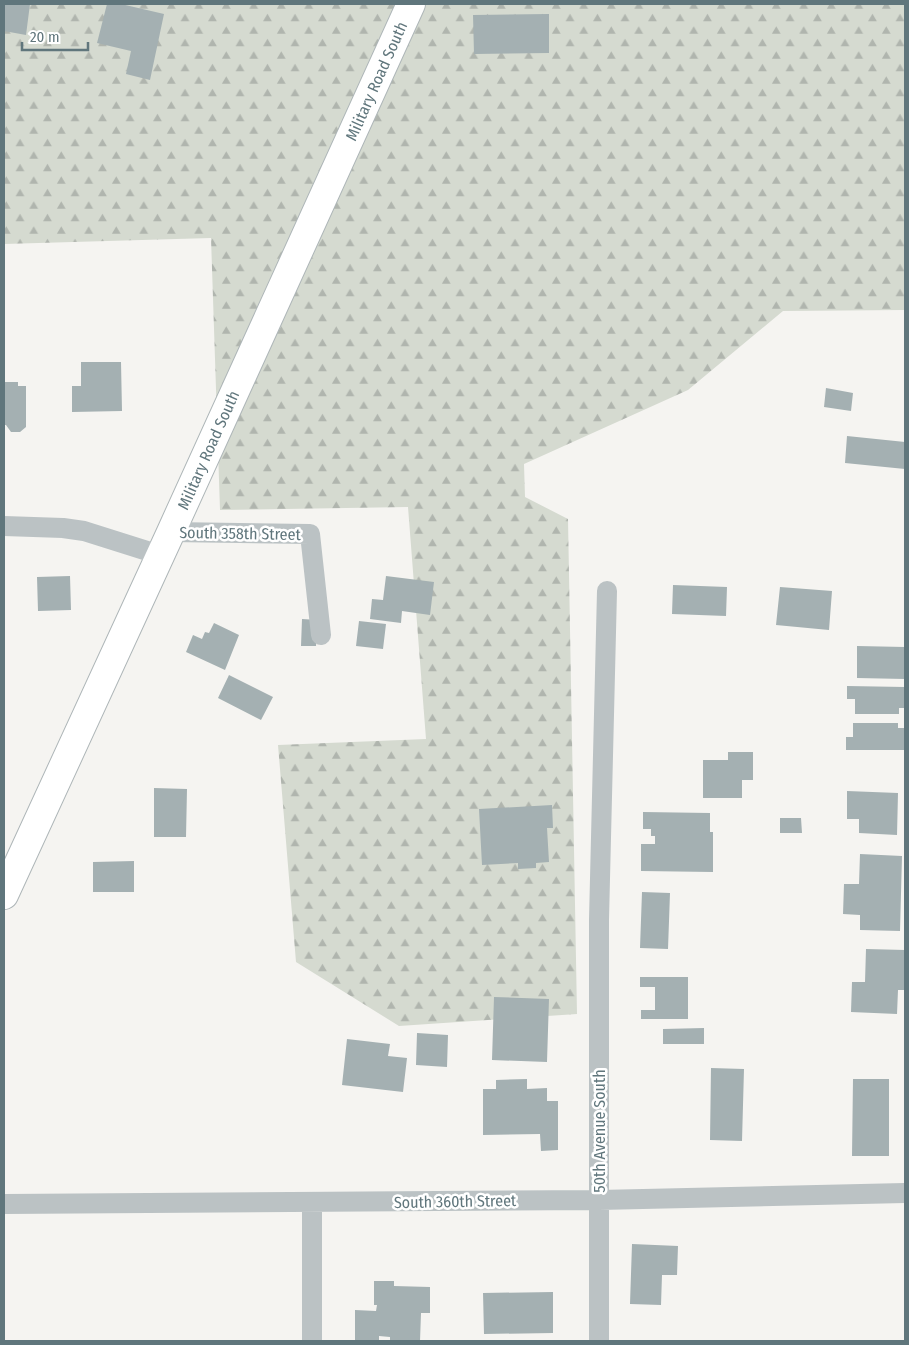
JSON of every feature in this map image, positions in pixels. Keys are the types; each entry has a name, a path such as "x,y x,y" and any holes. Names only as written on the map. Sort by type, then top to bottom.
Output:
{"main road":[{"name":"Military Road South","path":"4,895 166,544 411,4"}],"street":[{"name":"South 358th Street","path":"4,526 63,528 166,544 310,534 321,634"},
{"name":"50th Avenue South","path":"598,1341 599,920 606,591"},
{"name":"South 360th Street","path":"4,1204 599,1200 905,1193"},
{"path":"312,1202 312,1341"}],"green space":[{"path":"4,4 905,4 905,310 783,311 688,390 524,464 525,497 568,519 577,1014 399,1026 296,962 278,745 426,739 408,507 220,510 211,238 4,244"}],"building":[{"path":"4,4 30,4 26,35 4,31"},
{"path":"107,4 121,4 164,14 150,80 126,74 131,51 97,43"},
{"path":"549,14 549,53 474,54 473,15"},
{"path":"81,362 121,362 122,411 72,412 72,386 81,386"},
{"path":"4,382 18,382 18,386 26,386 26,427 20,432 11,432 4,425"},
{"path":"826,388 853,393 851,411 824,407"},
{"path":"847,436 905,442 905,469 845,463"},
{"path":"70,576 71,610 38,611 37,577"},
{"path":"386,576 434,582 430,615 402,611 401,623 370,619 372,599 383,600"},
{"path":"673,585 727,587 726,616 672,614"},
{"path":"780,587 832,591 829,630 776,625"},
{"path":"302,619 318,620 316,646 301,646"},
{"path":"359,621 386,624 383,649 356,646"},
{"path":"214,623 239,635 225,670 186,652 193,635 202,639 205,632 209,633"},
{"path":"857,646 905,647 905,679 857,678"},
{"path":"229,675 273,697 261,720 218,698"},
{"path":"847,686 905,687 905,708 899,708 899,714 855,714 855,699 847,699"},
{"path":"853,723 898,723 898,728 905,728 905,750 846,750 846,737 853,737"},
{"path":"728,752 753,752 753,780 742,780 742,798 703,798 703,760 728,760"},
{"path":"154,788 187,789 186,837 154,837"},
{"path":"847,791 898,793 897,835 859,833 859,819 847,819"},
{"path":"552,805 553,828 547,828 549,862 536,863 536,868 518,869 518,863 482,865 479,809"},
{"path":"643,812 710,813 710,832 713,832 713,872 641,871 641,844 655,844 655,836 651,836 651,829 643,829"},
{"path":"780,818 801,818 802,833 780,833"},
{"path":"860,854 902,856 900,931 860,930 860,915 843,914 844,884 859,884"},
{"path":"134,861 134,892 93,892 93,862"},
{"path":"642,892 670,893 668,949 640,948"},
{"path":"866,949 905,950 905,990 898,990 897,1014 851,1012 852,982 865,982"},
{"path":"640,977 688,977 688,1019 641,1019 641,1010 655,1010 655,987 640,987"},
{"path":"494,997 549,999 547,1062 492,1060"},
{"path":"704,1028 704,1044 663,1044 663,1029"},
{"path":"417,1033 448,1035 447,1067 416,1065"},
{"path":"347,1039 390,1044 388,1056 407,1058 403,1092 342,1085"},
{"path":"711,1068 744,1069 742,1141 710,1140"},
{"path":"527,1079 527,1089 547,1088 547,1101 558,1101 558,1150 541,1151 540,1134 483,1135 483,1089 496,1089 496,1080"},
{"path":"853,1079 889,1079 889,1156 852,1156"},
{"path":"632,1244 678,1246 677,1275 662,1275 661,1305 630,1304"},
{"path":"374,1281 394,1281 394,1286 430,1287 430,1313 421,1313 420,1341 390,1341 390,1337 379,1336 379,1341 355,1341 355,1310 376,1311 377,1305 374,1305"},
{"path":"553,1292 553,1333 484,1334 483,1293"}]}
